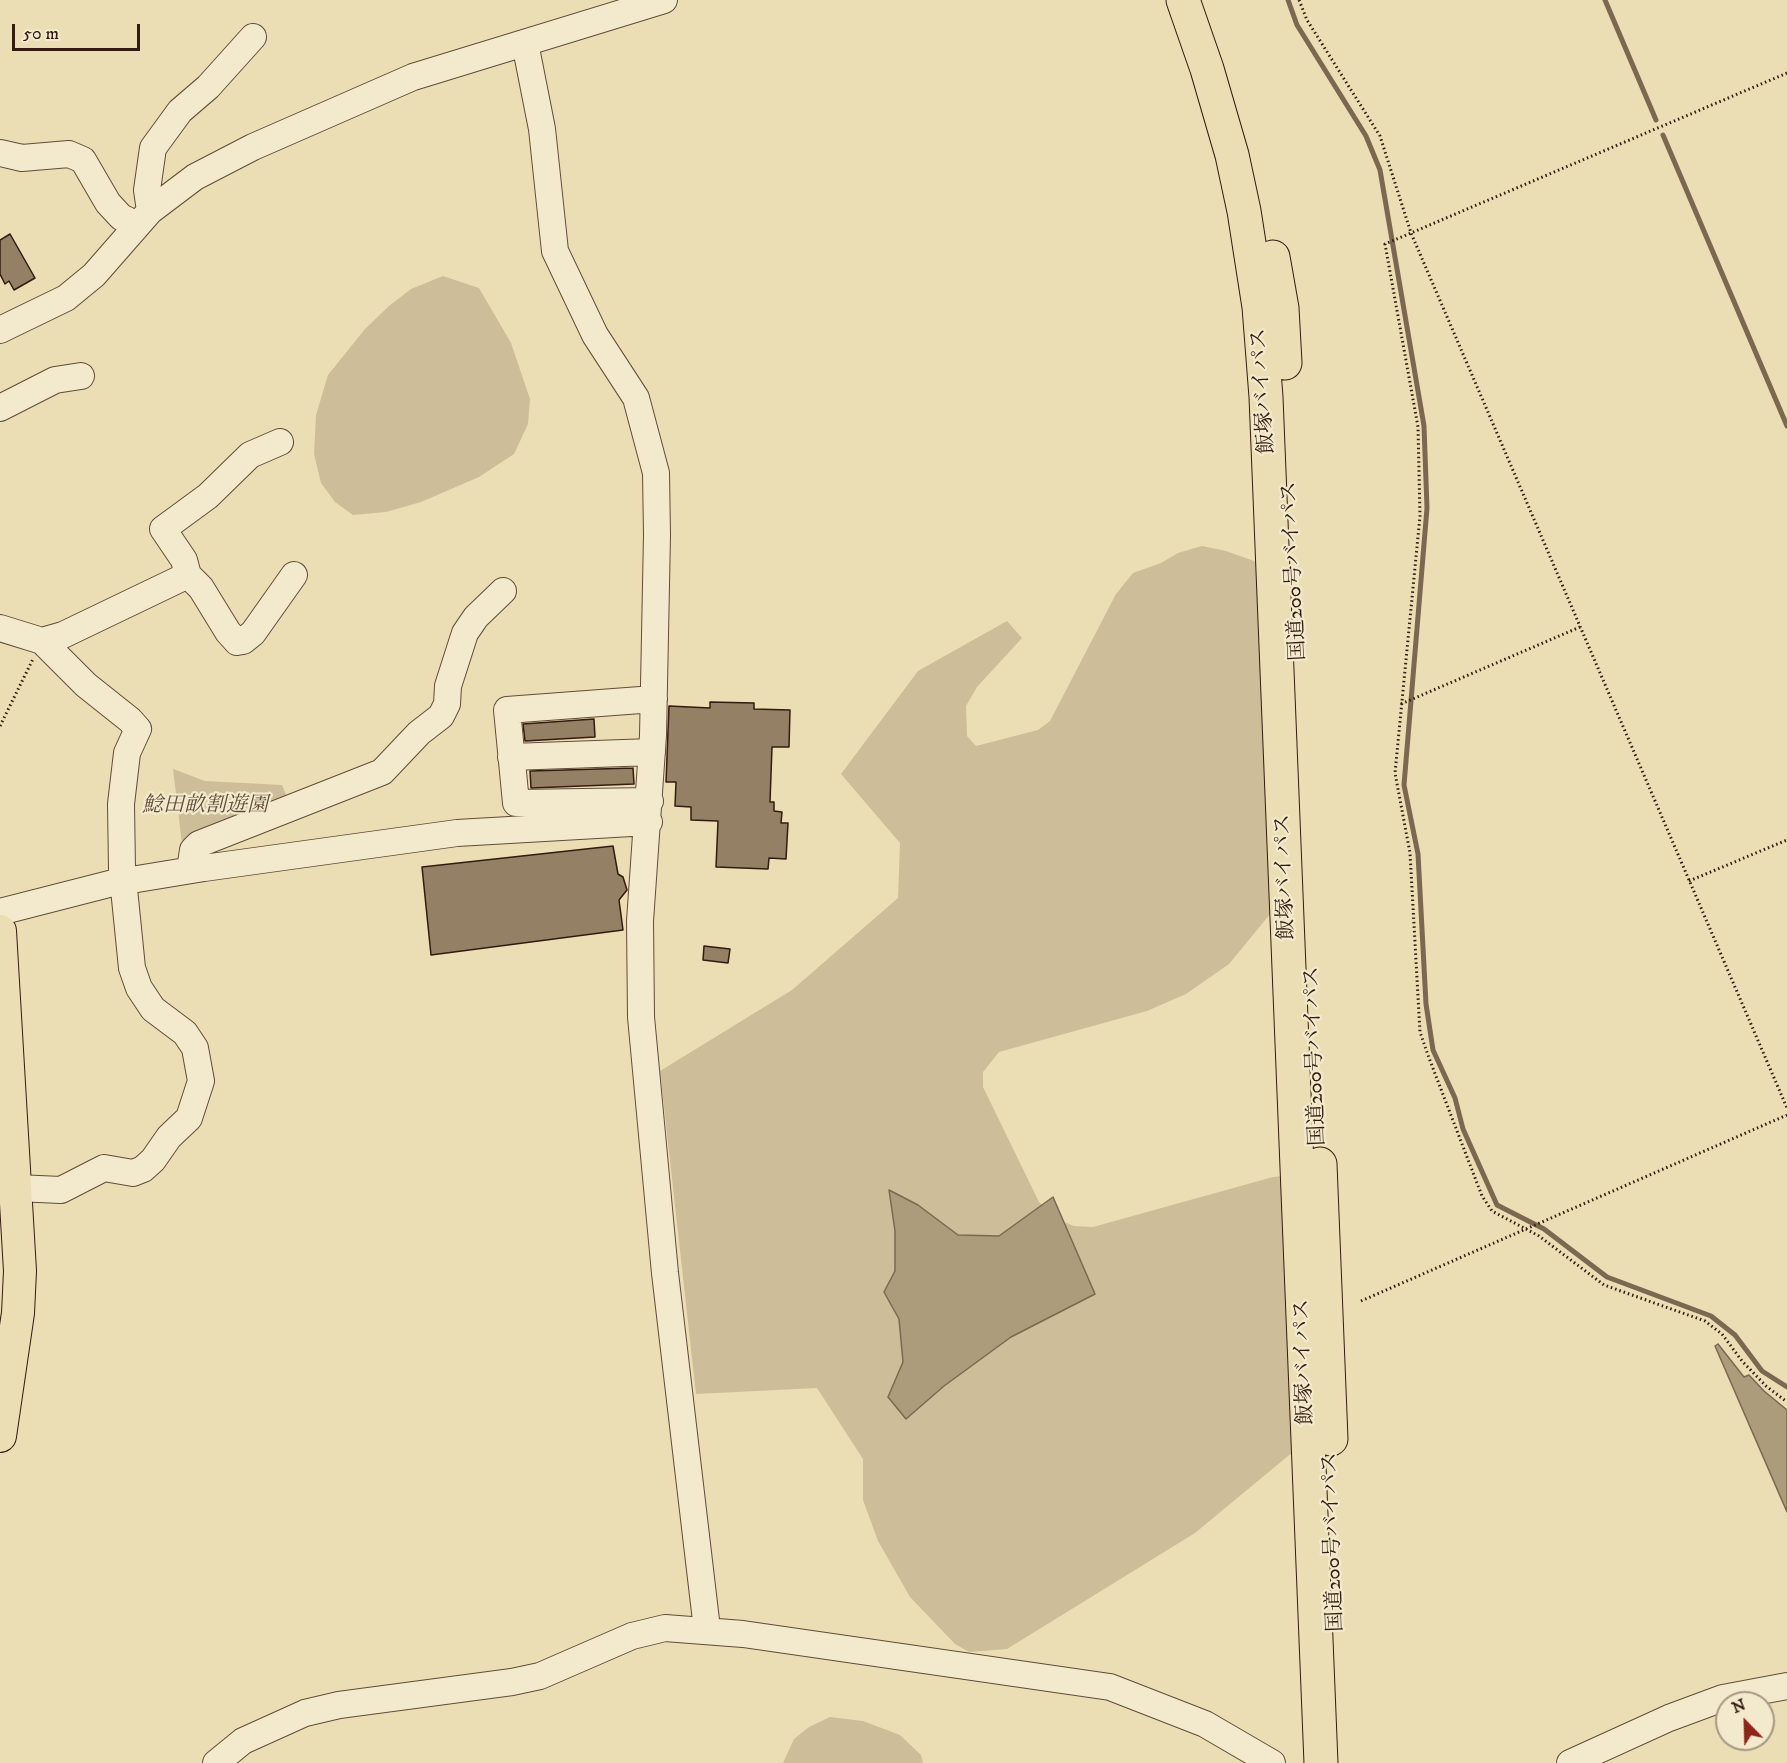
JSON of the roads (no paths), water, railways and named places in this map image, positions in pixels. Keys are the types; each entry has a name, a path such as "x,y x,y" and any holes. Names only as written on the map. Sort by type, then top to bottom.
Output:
{"highway":[{"name":"飯塚バイパス","path":"1183,0 1232,155 1244,211 1259,307 1266,397 1321,1763"},
{"name":"国道200号バイパス","path":"1207,0 1225,51 1257,166 1282,308 1302,720 1343,1763"}],"main road":[{"path":"0,931 20,1271 18,1313 0,1436"}],"street":[{"path":"0,330 66,298 94,275 144,218 195,177 318,117 413,77 664,0"},
{"path":"144,218 153,148 180,111 208,87 253,37"},
{"path":"525,43 542,129 555,251 595,335 636,398 656,473 654,699 650,811 640,921 641,1017 665,1273 707,1629"},
{"path":"0,153 22,158 69,154 83,160 108,203 121,217 144,218"},
{"path":"0,408 55,381 81,376"},
{"path":"280,442 250,455 208,496 163,529 184,560 188,575 201,588 228,632 237,642 243,641 253,633 294,576"},
{"path":"42,641 63,635 188,575"},
{"path":"190,870 193,850 199,844 382,772 419,733 441,716 447,704 448,686 465,633 476,617 503,591"},
{"path":"0,628 42,641 86,685 138,729 127,753 121,804 123,881 132,968 139,988 153,1009 185,1033 195,1048 201,1080 198,1098 189,1118 169,1137 153,1160 143,1169 133,1173 104,1168 61,1190 16,1188"},
{"path":"650,811 516,803 507,710 654,699"},
{"path":"511,757 652,752"},
{"path":"0,912 123,881 190,870 457,833 650,811"},
{"path":"216,1763 243,1741 306,1713 359,1701 512,1682 540,1676 650,1630 665,1628 707,1629 1110,1687 1205,1724 1272,1763"},
{"path":"1570,1763 1669,1718 1723,1698 1787,1686"}],"waterway":[{"path":"1288,0 1297,25 1366,136 1380,170 1424,426 1427,508 1404,785 1418,854 1426,1004 1433,1050 1455,1098 1463,1129 1497,1205 1544,1229 1607,1277 1711,1316 1735,1335 1762,1371 1787,1387"},
{"path":"1605,0 1656,120"},
{"path":"1663,135 1787,426"}],"park label":[{"name":"鯰田畝割遊園","path":"205,807"}]}
